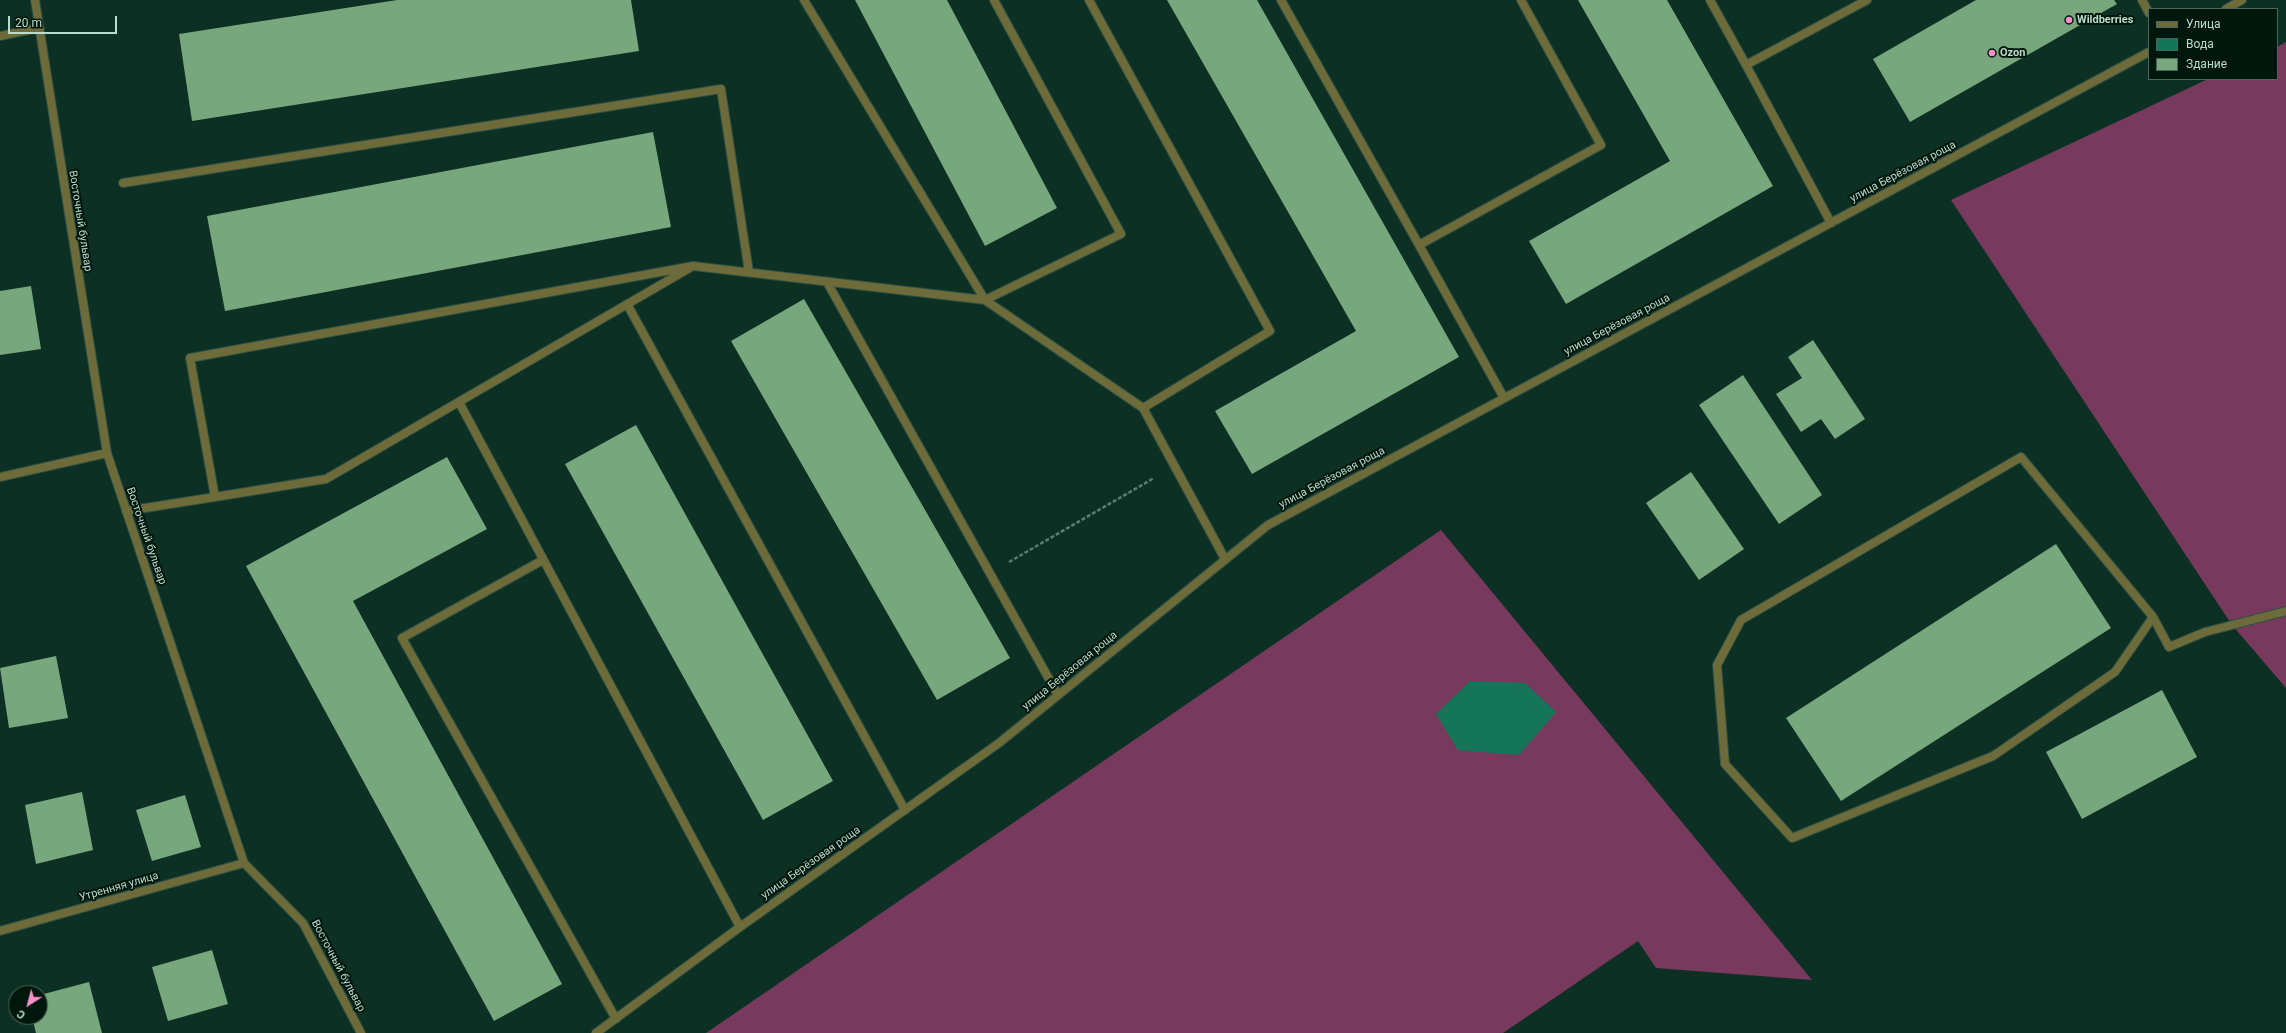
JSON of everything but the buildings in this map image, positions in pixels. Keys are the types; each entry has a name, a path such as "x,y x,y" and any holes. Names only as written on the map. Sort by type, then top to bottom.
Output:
{"street":[{"name":"Восточный бульвар","path":"35,0 38,28 107,453 244,863 303,923 361,1033"},
{"path":"804,0 985,300 1143,408 1226,559"},
{"path":"215,497 190,358 693,266 985,300 1121,234 994,0"},
{"path":"1089,0 1270,331 1143,408"},
{"path":"1281,0 1504,398"},
{"path":"1419,245 1601,145 1521,0"},
{"path":"1710,0 1831,223"},
{"path":"1746,65 1867,0"},
{"path":"2142,0 2148,11"},
{"path":"2228,8 2242,0"},
{"path":"0,36 38,28"},
{"name":"улица Берёзовая роща","path":"596,1033 740,927 999,743 1268,524 2148,53"},
{"path":"123,183 721,89 748,272"},
{"path":"126,511 326,478 693,266"},
{"path":"827,282 1058,695"},
{"path":"627,304 904,810"},
{"path":"459,402 740,927"},
{"path":"0,477 107,453"},
{"path":"2153,617 2115,672 1993,756 1792,838 1725,764 1717,666 1741,620 2021,457 2153,617 2169,647 2205,632 2286,611"},
{"path":"543,560 402,638 616,1019"},
{"name":"Утренняя улица","path":"0,931 244,863"}],"path":[{"path":"990,574 1174,466"}],"shaded area":[{"path":"2286,42 2286,688 2232,625 1951,200 2206,80 2278,80 2278,46"},
{"path":"1441,530 1812,980 1656,968 1638,941 1503,1033 706,1033"}],"water":[{"path":"1470,681 1525,683 1556,712 1519,755 1458,750 1436,714"}],"place":[{"name":"Wildberries","path":"2069,20"},
{"name":"Ozon","path":"1992,53"}]}
